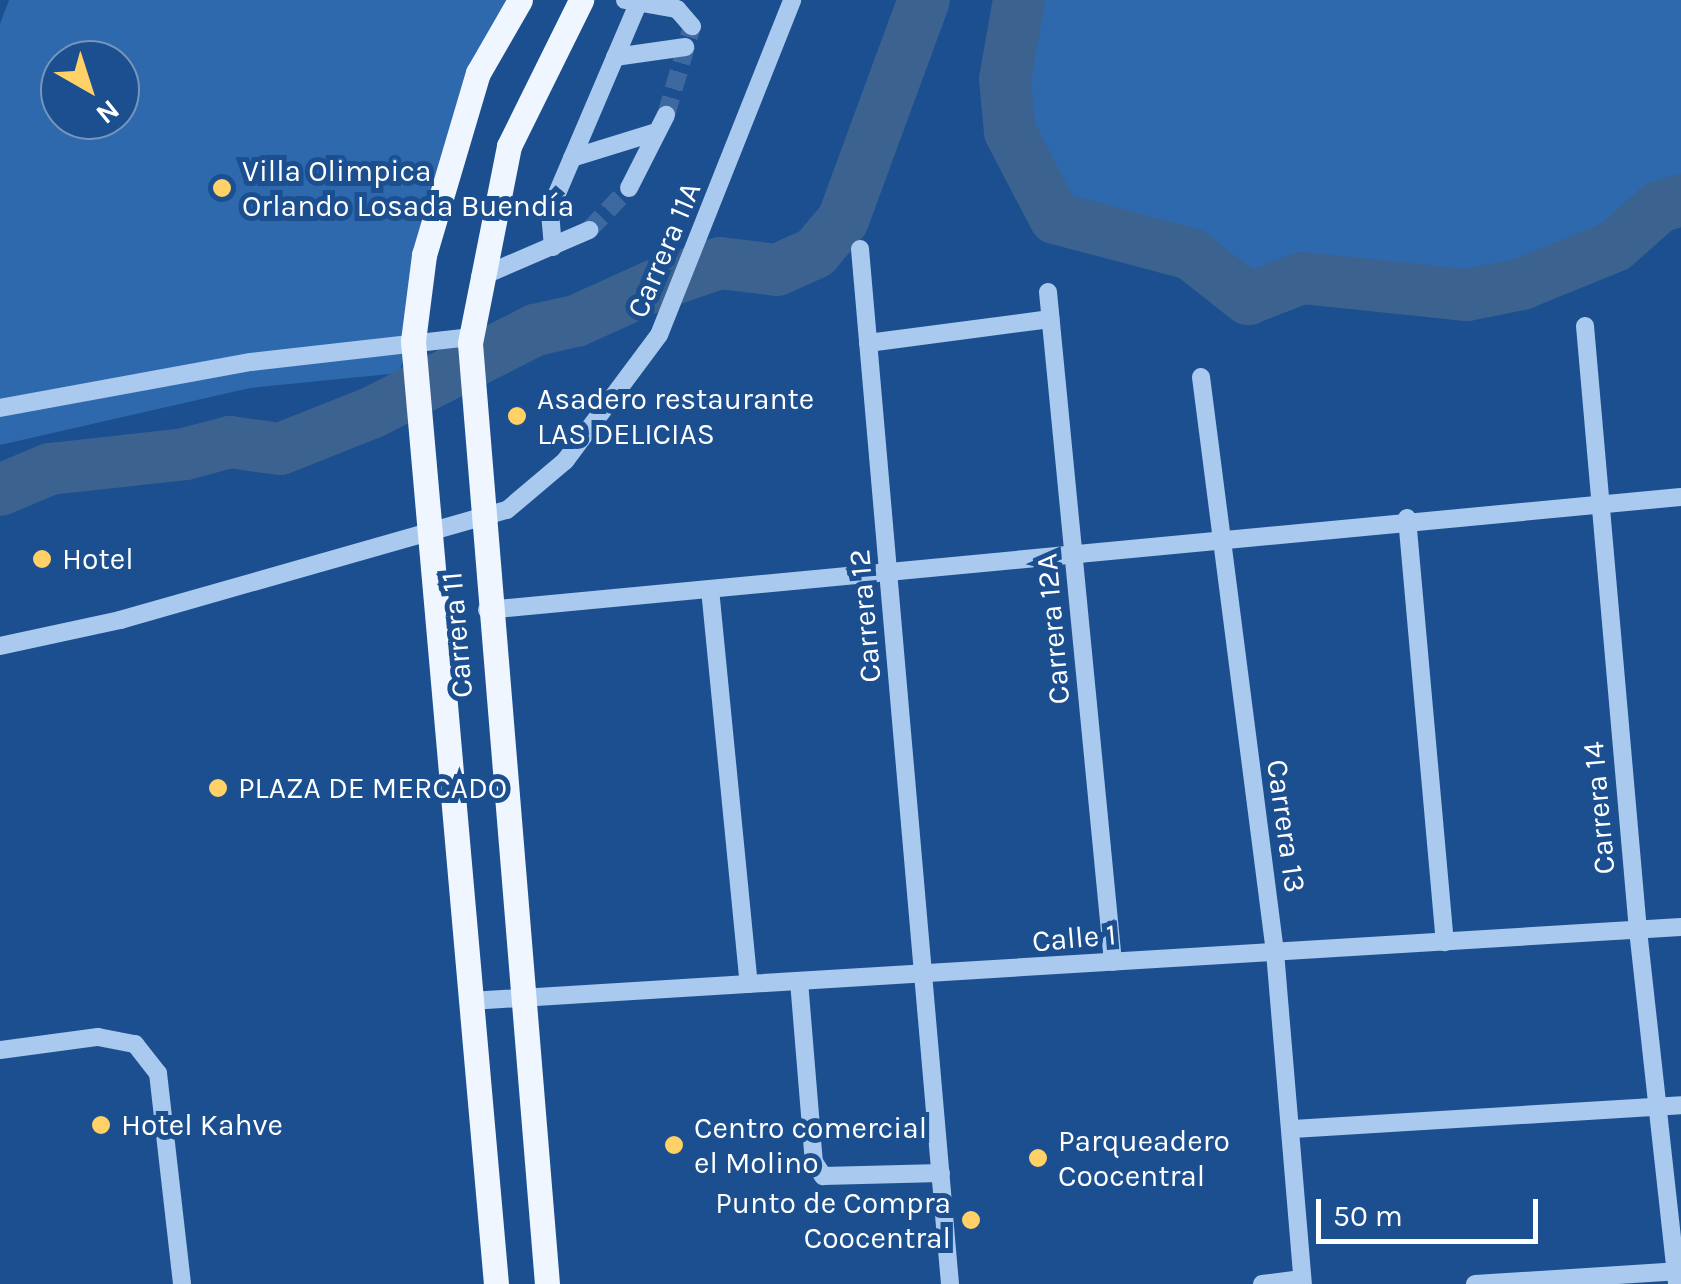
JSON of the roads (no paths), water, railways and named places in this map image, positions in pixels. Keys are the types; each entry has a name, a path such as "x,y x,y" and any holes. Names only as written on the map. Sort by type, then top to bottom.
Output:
{"main road":[{"name":"Carrera 11","path":"496,1284 426,534 413,341 424,256 478,73 520,0"},
{"name":"Carrera 11","path":"547,1284 480,516 470,340 509,146 581,0"}],"street":[{"name":"Carrera 11A","path":"480,516 507,510 565,460 659,335 702,237 792,0"},
{"path":"553,247 550,210 615,57 631,2 677,9 692,26"},
{"path":"615,57 686,48"},
{"path":"629,188 666,115"},
{"path":"572,158 656,132"},
{"path":"480,277 588,230"},
{"name":"Carrera 12","path":"860,249 950,1284"},
{"name":"Carrera 12A","path":"1048,292 1113,962"},
{"path":"868,342 1050,320"},
{"name":"Carrera 14","path":"1585,326 1638,930 1678,1275"},
{"path":"0,408 91,386 413,341 470,340"},
{"name":"Carrera 13","path":"1202,376 1220,543 1275,952 1293,1129 1302,1282"},
{"path":"488,610 889,574 1074,551 1220,543 1407,518 1681,497"},
{"path":"0,646 120,620 480,516"},
{"path":"1407,518 1444,942"},
{"path":"710,589 749,984"},
{"name":"Calle 1","path":"470,1001 799,981 924,978 1113,962 1681,927"},
{"path":"799,981 814,1162 823,1176 940,1174"},
{"path":"0,1050 98,1037 135,1044 158,1073 182,1284"},
{"path":"1293,1129 1681,1106"},
{"path":"1475,1284 1678,1275"},
{"path":"1262,1284 1302,1282"}],"waterway":[{"path":"0,490 50,469 185,454 230,442 280,449 371,413 535,330 576,321 653,286 720,263 777,270 815,253 843,220 924,0"},
{"path":"1019,0 1005,79 1010,132 1055,218 1191,254 1248,299 1302,278 1467,295 1522,284 1615,246 1659,207 1681,200"}],"tunnel":[{"path":"666,115 692,26"},
{"path":"589,230 629,188"}],"place":[{"name":"Villa Olimpica Orlando Losada Buendía","path":"222,188"},
{"name":"Asadero restaurante LAS DELICIAS","path":"517,416"},
{"name":"Hotel","path":"42,559"},
{"name":"PLAZA DE MERCADO","path":"218,788"},
{"name":"Hotel Kahve","path":"101,1125"},
{"name":"Centro comercial el Molino","path":"674,1145"},
{"name":"Parqueadero Coocentral","path":"1038,1158"},
{"name":"Punto de Compra Coocentral","path":"971,1220"}]}
